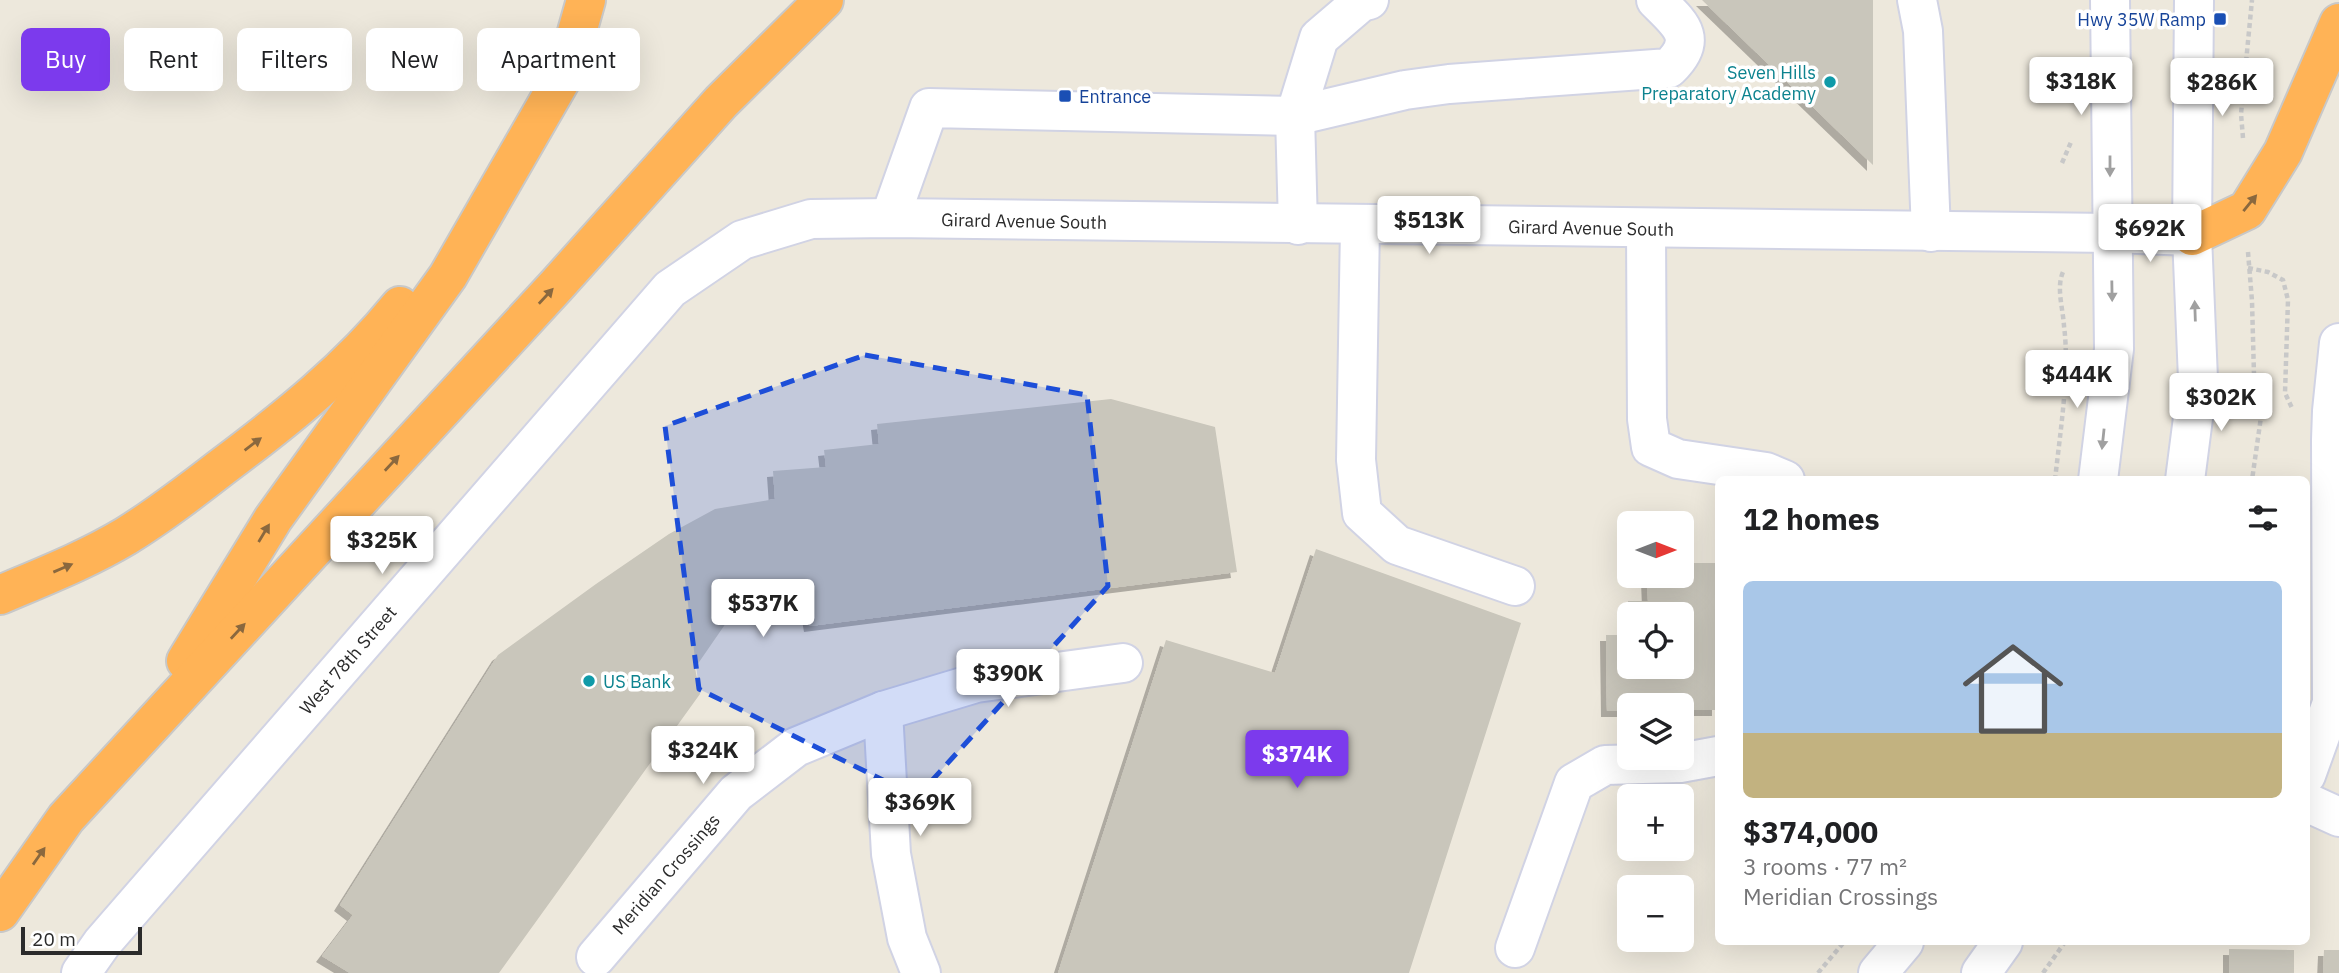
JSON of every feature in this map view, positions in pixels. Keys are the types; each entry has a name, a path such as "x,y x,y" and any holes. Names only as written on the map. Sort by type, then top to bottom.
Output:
{"highway":[{"path":"0,595 78,561 137,528 264,436 325,386 389,320 435,263 494,173 552,61 579,0"},
{"path":"140,738 273,519 448,276 566,71 586,0"},
{"path":"0,912 66,818 721,102 824,0"},
{"path":"2192,236 2247,210 2283,152 2332,37 2330,0"}],"street":[{"path":"1298,225 1295,116 1319,38 1361,2 1369,0"},
{"path":"890,218 929,108 1295,116 1405,90 1449,84 1669,68 1682,56 1684,39 1681,24 1656,0"},
{"path":"1917,0 1923,31 1931,232"},
{"path":"2098,476 2114,349 2110,0"},
{"path":"2186,476 2198,379 2192,236 2194,0"},
{"name":"Girard Avenue South","path":"742,240 811,219 890,218 2192,236"},
{"path":"1360,226 1356,460 1362,513 1396,545 1514,586"},
{"path":"1646,229 1647,419 1651,447 1678,459 1766,472 1776,476"},
{"name":"West 78th Street","path":"81,973 102,943 670,289 742,240"},
{"path":"2310,764 2332,703 2332,411 2339,343"},
{"name":"Meridian Crossings","path":"596,957 736,793 796,747 883,711 976,683 1123,663"},
{"path":"883,711 891,854 907,938 921,973"},
{"path":"1514,948 1574,783 1605,765 1680,763 1715,757"},
{"path":"2310,804 2339,817"},
{"path":"1878,973 1901,945"},
{"path":"1981,973 2001,945"}],"path":[{"path":"2244,149 2241,114 2252,0"},
{"path":"2253,476 2262,410 2254,375 2252,301 2248,268 2268,272 2283,280 2288,300 2285,393 2293,410 2332,411"},
{"path":"2055,476 2063,400 2065,330 2059,281 2064,271"},
{"path":"1818,973 1841,945"},
{"path":"2043,973 2063,945"}],"highlighted area":[{"path":"865,355 1087,395 1108,586 917,797 699,689 665,426"}],"building":[{"name":"Seven Hills Preparatory Academy","path":"1702,0 1873,0 1873,165"},
{"name":"US Bank","path":"1111,399 1215,427 1237,572 810,626 807,609 735,610 695,668 700,694 499,973 350,973 322,956 353,915 340,905 498,655 596,584 669,534 715,509 775,499 773,471 826,467 824,450 879,444 877,424"},
{"path":"1316,549 1521,623 1409,973 1058,973 1166,640 1275,673"},
{"path":"1694,563 1715,563 1715,710 1694,710 1694,693 1617,693 1617,711 1607,711 1606,635 1617,635 1617,679 1694,679 1694,602 1628,602 1648,601 1647,588 1694,588"},
{"path":"2229,949 2294,950 2294,973 2229,973"},
{"path":"2324,950 2339,950 2339,973 2323,973"}],"place":[{"name":"Hwy 35W Ramp","path":"2220,19"},
{"name":"Seven Hills Preparatory Academy","path":"1830,82"},
{"name":"Entrance","path":"1065,96"},
{"name":"US Bank","path":"589,681"}]}
